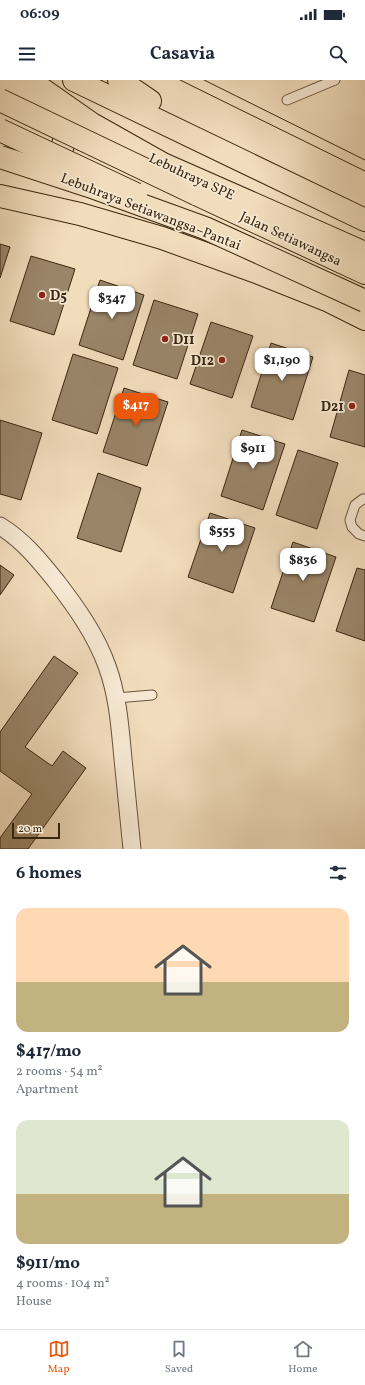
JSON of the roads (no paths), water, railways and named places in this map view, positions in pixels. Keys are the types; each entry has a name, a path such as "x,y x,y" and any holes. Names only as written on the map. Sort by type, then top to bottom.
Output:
{"main road":[{"name":"Lebuhraya SPE","path":"29,80 92,124 163,164 365,253"},
{"path":"74,80 365,220"},
{"path":"107,80 365,207"},
{"path":"119,80 150,101"},
{"path":"0,81 60,112 68,120 60,156 50,168 36,173 21,169 0,158"},
{"name":"Jalan Setiawangsa","path":"0,100 365,273"},
{"name":"Jalan Setiawangsa","path":"0,130 302,273 365,305"},
{"name":"Lebuhraya Setiawangsa–Pantai","path":"0,158 89,186 205,228 365,301"},
{"path":"0,196 80,214 162,238 259,273 327,300 365,319"}],"street":[{"path":"0,526 22,542 36,556 72,602 90,629 100,649 113,684 116,698 120,724 132,849"}],"lane":[{"path":"287,100 335,80"},
{"path":"365,499 355,505 350,520 352,528 359,534 365,536"},
{"path":"116,698 152,695"}],"tram line":[{"path":"180,80 365,171"},
{"path":"204,80 365,160"}],"place":[{"name":"D5","path":"42,295"},
{"name":"D11","path":"165,339"},
{"name":"D12","path":"222,360"},
{"name":"D21","path":"352,406"}]}
